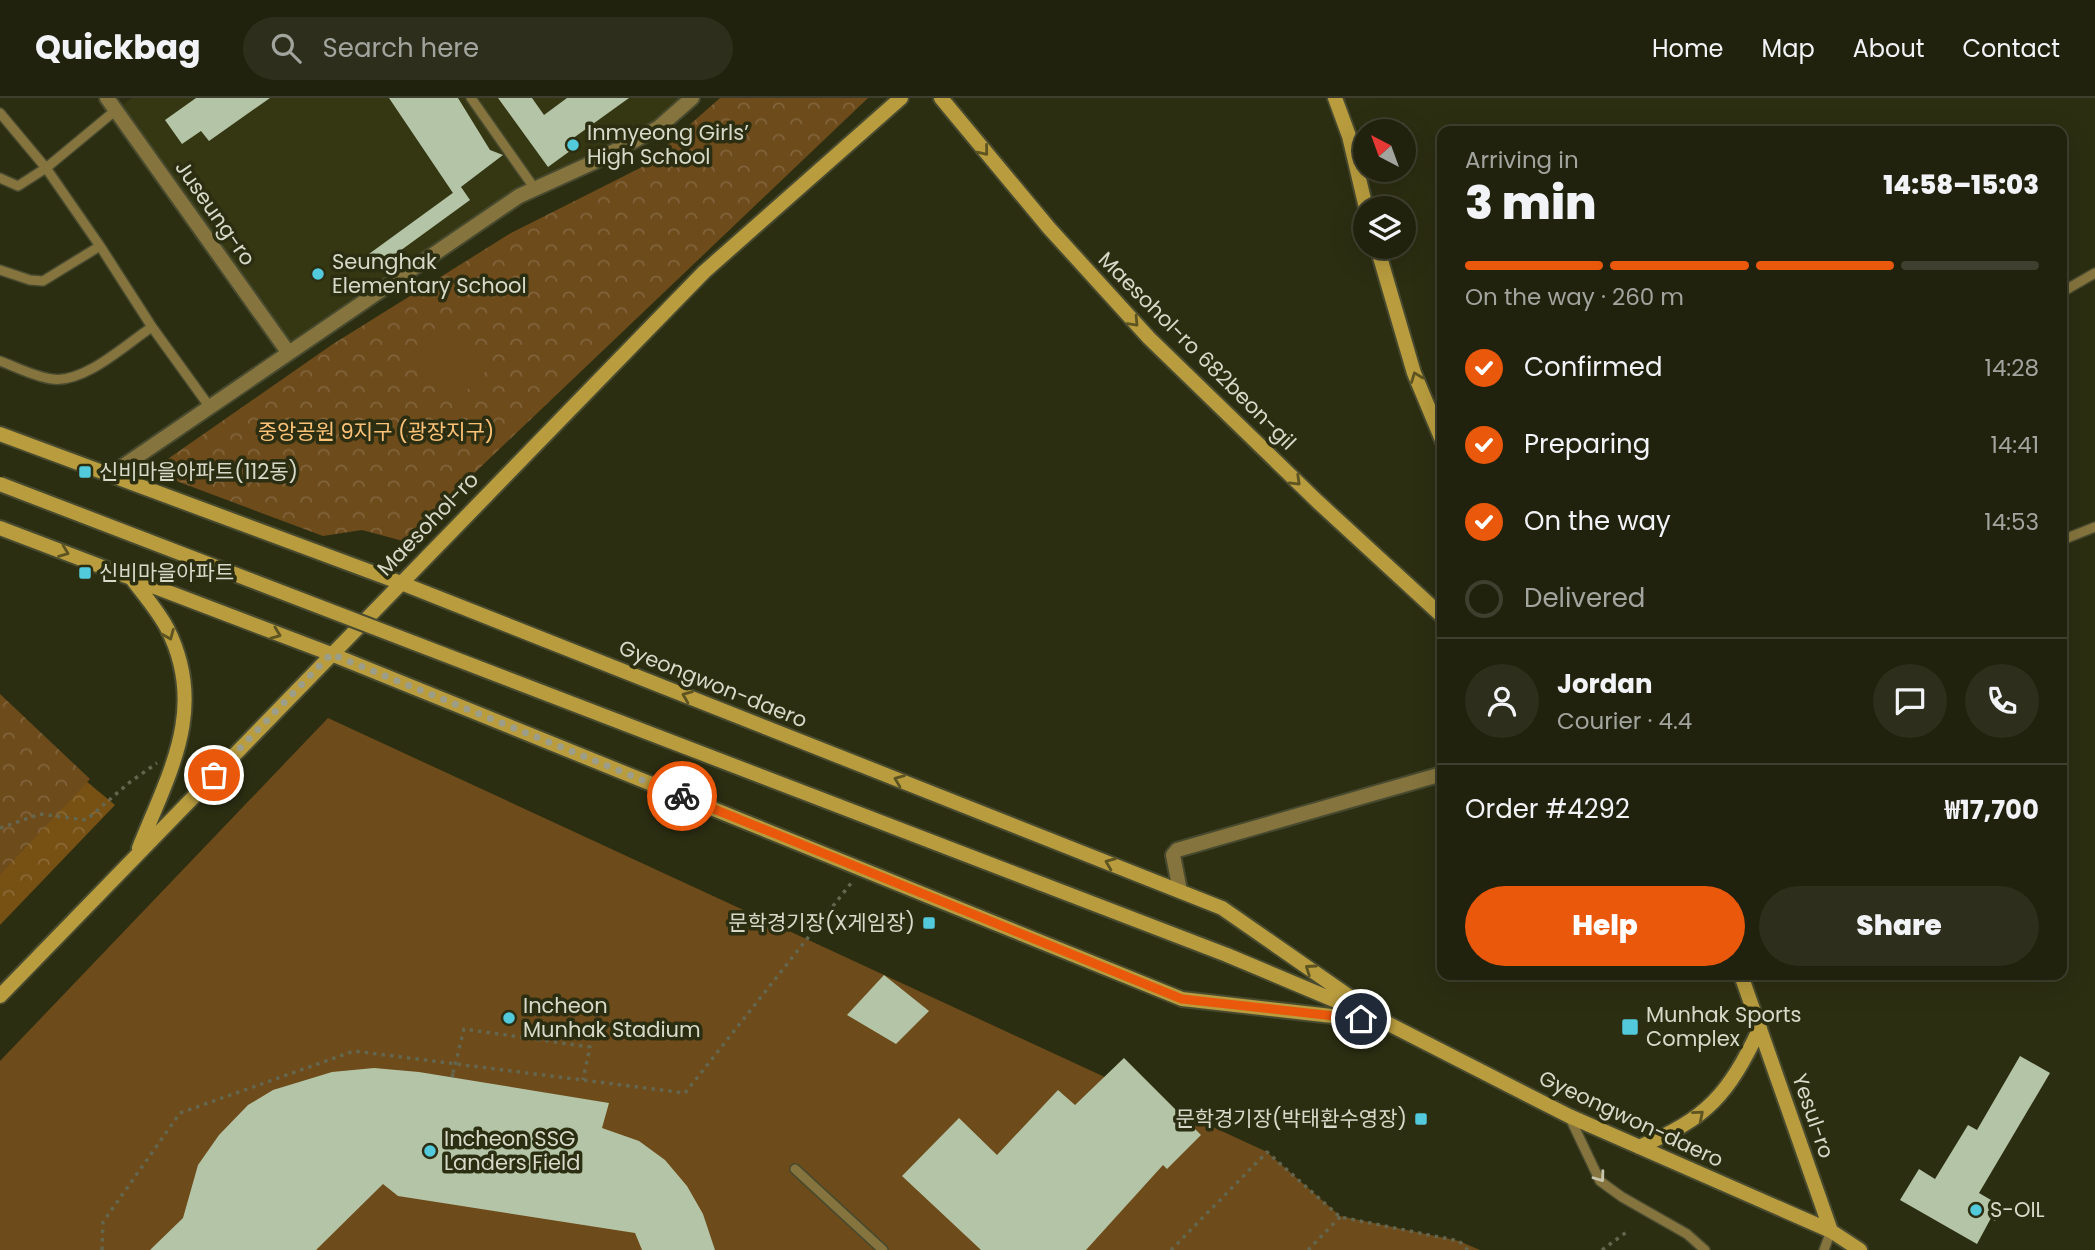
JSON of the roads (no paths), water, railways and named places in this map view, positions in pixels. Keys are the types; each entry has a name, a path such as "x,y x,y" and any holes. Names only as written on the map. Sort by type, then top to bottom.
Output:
{"main road":[{"name":"Maesohol-ro","path":"0,996 704,272 901,98"},
{"name":"Maesohol-ro 682beon-gil","path":"941,98 1049,229 1149,338 1318,502 1437,611"},
{"path":"1335,98 1349,136 1363,196"},
{"path":"1380,259 1413,373 1437,428"},
{"name":"Gyeongwon-daero","path":"0,435 401,583 1222,908 1386,1022"},
{"name":"Gyeongwon-daero","path":"0,484 1227,955 1386,1022 1569,1116 1831,1231 1860,1250"},
{"name":"Gyeongwon-daero","path":"0,528 331,654 1182,999 1386,1022"},
{"path":"132,578 167,627 182,666 186,705 179,749 136,855"},
{"name":"Yesul-ro","path":"1743,980 1831,1231"},
{"path":"1639,1147 1676,1131 1730,1085 1760,1028"}],"street":[{"path":"110,475 519,196 594,162 658,128 692,98"},
{"name":"Juseung-ro","path":"111,104 288,352"},
{"path":"1180,891 1172,855 1177,850 1437,775"}],"lane":[{"path":"471,98 535,189"},
{"path":"0,177 18,186 46,168 111,104"},
{"path":"0,113 46,168 152,327 209,406"},
{"path":"0,270 30,280 43,281 100,246"},
{"path":"2067,289 2095,273"},
{"path":"0,361 50,379 68,380 87,371 152,327"},
{"path":"2067,538 2095,527"},
{"path":"1569,1116 1600,1181 1622,1197 1688,1234 1705,1250"},
{"path":"795,1169 883,1250"},
{"path":"1824,1250 1831,1231"}],"place":[{"name":"Inmyeong Girls’ High School","path":"573,145"},
{"name":"Seunghak Elementary School","path":"318,274"},
{"name":"신비마을아파트(112동)","path":"85,472"},
{"name":"신비마을아파트","path":"85,573"},
{"name":"문학경기장(X게임장)","path":"929,923"},
{"name":"Incheon Munhak Stadium","path":"509,1018"},
{"name":"Munhak Sports Complex","path":"1630,1027"},
{"name":"문학경기장(박태환수영장)","path":"1421,1119"},
{"name":"Incheon SSG Landers Field","path":"430,1151"},
{"name":"S-OIL","path":"1976,1210"}],"park label":[{"name":"중앙공원 9지구 (광장지구)","path":"376,432"}]}
